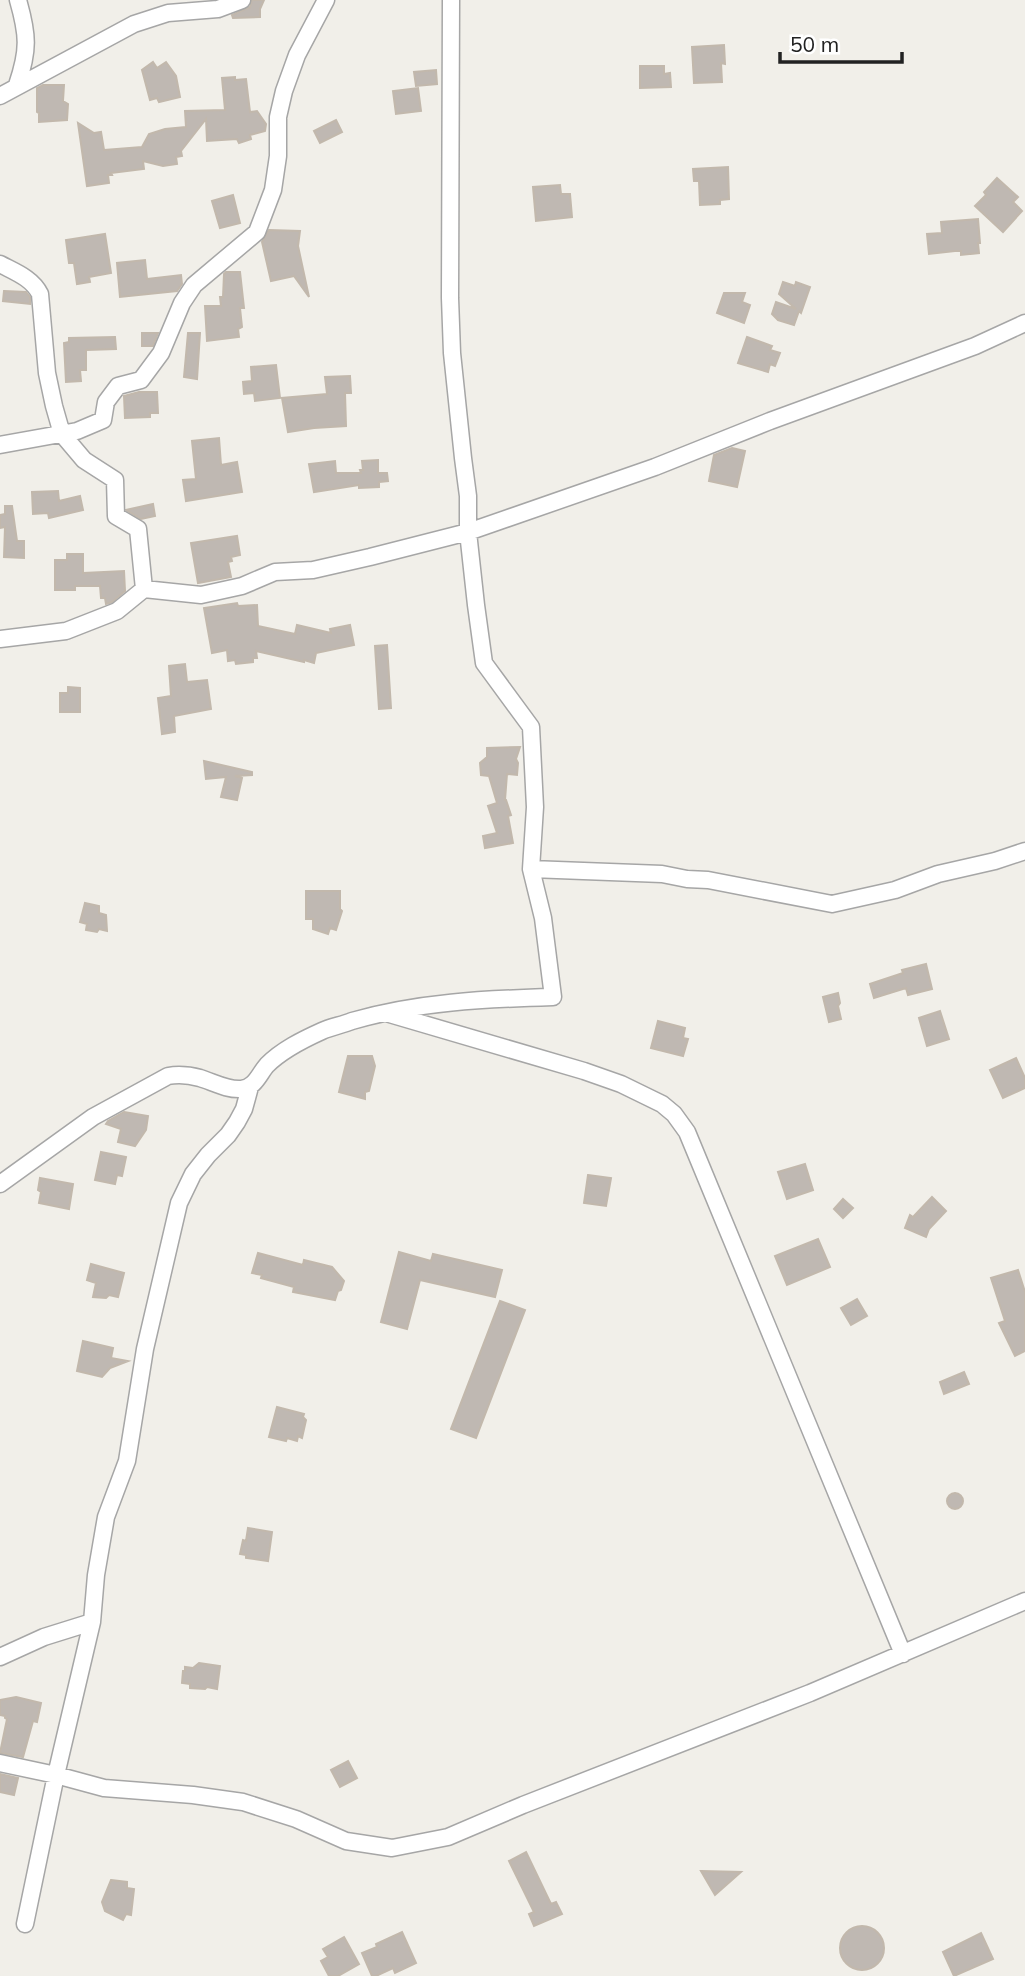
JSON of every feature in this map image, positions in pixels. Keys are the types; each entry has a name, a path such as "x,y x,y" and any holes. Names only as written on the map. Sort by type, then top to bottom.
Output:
{"street":[{"path":"17,85 26,46 26,32 18,0"},
{"path":"0,96 134,24 168,13 218,9 242,0"},
{"path":"0,445 77,431 103,420 106,402 118,386 141,380 161,353 182,303 194,285 257,232 273,190 278,156 278,117 284,90 297,55 326,0"},
{"path":"25,1924 92,1622 96,1575 106,1517 127,1461 145,1349 179,1203 193,1174 237,1122 250,1087 265,1067 278,1055 323,1030 384,1012 482,1000 553,997 542,918 531,869 535,807 531,727 484,663 468,532 468,496 453,365 450,298 451,0"},
{"path":"0,264 25,277 40,294 47,373 62,434 84,460 116,480 116,516 138,529 144,589"},
{"path":"0,639 65,631 117,611 144,589 201,595 242,586 275,572 313,570 468,532 654,467 769,421 975,346 1025,323"},
{"path":"531,869 662,874 832,904 895,890 938,874 995,862 1025,851"},
{"path":"384,1012 621,1084 662,1104 674,1114 687,1132 903,1654"},
{"path":"0,1184 93,1117 168,1076 179,1074 200,1078 239,1090 250,1087"},
{"path":"0,1763 104,1788 243,1802 296,1819 346,1841 392,1848 448,1837 810,1693 1025,1601"},
{"path":"0,1657 44,1637 92,1622"}],"building":[{"path":"252,0 264,0 260,17 233,18 232,15 250,7"},
{"path":"724,45 722,82 694,83 692,47"},
{"path":"153,62 157,68 166,62 176,76 180,97 159,102 157,98 150,100 142,70"},
{"path":"640,66 664,66 664,74 670,73 671,87 640,88"},
{"path":"436,70 437,84 416,86 414,72"},
{"path":"235,77 235,80 246,79 250,112 257,111 266,124 265,131 250,135 251,139 239,143 237,139 207,141 206,119 181,151 182,156 176,157 177,164 163,166 143,161 144,169 111,173 112,175 108,175 109,183 87,186 78,123 94,133 101,132 104,150 142,147 149,134 186,127 185,111 225,110 222,78"},
{"path":"43,85 64,85 63,101 68,104 67,120 39,122 37,88"},
{"path":"418,88 421,111 396,114 393,91"},
{"path":"336,120 342,132 320,143 314,131"},
{"path":"728,167 729,199 720,200 720,204 700,205 699,181 694,181 693,169"},
{"path":"997,178 1018,197 1013,202 1022,211 1003,232 975,206"},
{"path":"560,185 561,194 570,194 572,217 536,221 533,187"},
{"path":"233,195 240,223 220,228 212,201"},
{"path":"978,219 979,253 961,255 961,251 955,251 929,254 927,234 942,233 941,222"},
{"path":"269,230 300,231 298,246 309,297 294,276 271,281 262,242"},
{"path":"105,234 111,273 89,277 90,282 77,284 74,263 69,263 66,240"},
{"path":"145,260 147,279 181,275 182,284 177,291 120,297 117,263"},
{"path":"226,272 240,272 244,308 240,308 242,327 238,329 239,337 207,341 205,306 221,306 220,297 223,297"},
{"path":"783,282 795,286 796,282 810,287 794,325 778,320 772,314 776,302 796,309 779,294"},
{"path":"4,291 26,292 30,297 30,304 3,301"},
{"path":"724,293 745,293 742,302 750,305 744,323 717,313"},
{"path":"142,333 158,333 153,346 142,346"},
{"path":"188,333 200,333 197,379 184,377"},
{"path":"115,337 116,349 86,350 86,370 80,370 81,381 66,382 64,343 69,342 69,338"},
{"path":"747,337 772,346 770,350 780,353 775,366 770,364 768,372 738,363"},
{"path":"276,365 280,398 255,401 254,393 244,394 243,382 252,381 251,367"},
{"path":"350,376 351,393 345,393 346,426 288,432 282,398 327,394 325,377"},
{"path":"139,392 157,392 158,413 150,413 150,417 125,418 124,396"},
{"path":"219,438 221,465 237,462 242,492 186,501 183,480 196,479 192,441"},
{"path":"732,448 745,451 737,487 709,481 714,455"},
{"path":"378,460 378,473 387,473 388,481 379,482 379,487 359,488 359,485 314,492 309,464 335,461 336,473 361,473 362,461"},
{"path":"58,491 59,501 80,496 83,510 49,518 48,513 33,514 32,492"},
{"path":"153,504 155,516 141,519 126,510"},
{"path":"5,506 12,506 17,541 24,541 24,558 4,557 5,527 0,528 0,515 5,514"},
{"path":"237,536 240,555 231,557 232,561 228,562 231,577 198,583 191,543"},
{"path":"67,554 83,554 83,573 124,571 125,591 106,604 105,598 101,598 100,586 75,586 75,590 55,590 55,560 67,560"},
{"path":"237,603 238,606 257,605 258,626 295,634 297,625 331,633 330,629 350,625 354,645 316,653 314,663 256,651 257,658 253,658 253,662 236,664 235,660 228,661 227,650 212,653 204,608"},
{"path":"387,645 391,708 379,709 375,646"},
{"path":"185,664 187,682 207,680 211,709 174,716 175,732 162,734 158,698 171,696 169,666"},
{"path":"68,687 80,688 80,712 60,712 60,693 68,693"},
{"path":"520,747 516,759 517,775 507,774 505,800 511,815 508,816 513,843 485,848 483,836 497,833 488,806 497,803 489,776 481,775 480,763 487,757 487,748"},
{"path":"204,761 252,772 252,775 235,776 242,778 237,800 221,797 226,777 206,779"},
{"path":"306,891 340,891 342,911 336,930 330,928 328,934 313,929 313,919 306,919"},
{"path":"85,903 99,906 99,913 106,915 107,931 86,930 87,924 80,922"},
{"path":"926,964 932,989 908,995 906,988 874,998 870,984 903,973 902,970"},
{"path":"838,993 841,1019 829,1022 823,997"},
{"path":"940,1011 949,1039 927,1046 919,1018"},
{"path":"658,1021 685,1028 683,1038 688,1039 683,1056 651,1048"},
{"path":"348,1056 372,1056 375,1066 365,1099 339,1092"},
{"path":"1016,1058 1025,1078 1025,1088 1003,1098 990,1070"},
{"path":"124,1112 148,1116 146,1130 135,1146 118,1142 121,1129 106,1124"},
{"path":"101,1152 126,1157 122,1176 117,1175 115,1184 95,1180"},
{"path":"805,1164 813,1190 787,1199 778,1172"},
{"path":"588,1175 611,1178 606,1206 584,1203"},
{"path":"40,1178 73,1184 69,1209 39,1203"},
{"path":"932,1197 946,1211 929,1229 926,1237 905,1228 910,1215 913,1217"},
{"path":"843,1199 853,1208 843,1218 834,1209"},
{"path":"818,1239 830,1267 787,1285 775,1256"},
{"path":"399,1252 431,1261 433,1254 502,1270 495,1297 420,1280 407,1329 381,1322"},
{"path":"258,1253 303,1265 304,1260 332,1267 344,1281 341,1290 335,1300 293,1292 294,1287 261,1278 262,1275 252,1273"},
{"path":"91,1264 124,1273 118,1297 93,1297 96,1283 87,1280"},
{"path":"1018,1270 1025,1292 1025,1351 1015,1356 999,1323 1005,1321 991,1278"},
{"path":"857,1299 867,1316 851,1325 841,1308"},
{"path":"500,1301 525,1310 476,1438 451,1429"},
{"path":"83,1341 113,1348 111,1358 128,1361 110,1368 102,1377 77,1371"},
{"path":"964,1372 969,1384 944,1394 940,1382"},
{"path":"277,1407 304,1414 306,1420 302,1438 298,1436 297,1441 287,1438 286,1441 269,1437"},
{"path":"955,1493 961,1495 961,1507 955,1509 949,1507 947,1501 949,1495"},
{"path":"248,1528 272,1532 268,1561 246,1558 246,1555 240,1554"},
{"path":"199,1663 220,1666 217,1689 190,1688 190,1684 182,1683 185,1667 193,1668"},
{"path":"16,1697 41,1703 37,1722 33,1721 23,1757 0,1753 7,1719 0,1715 0,1700"},
{"path":"348,1761 357,1778 340,1787 331,1770"},
{"path":"0,1774 18,1778 14,1795 0,1792"},
{"path":"526,1852 551,1904 556,1902 562,1914 534,1926 529,1914 534,1912 509,1861"},
{"path":"701,1871 741,1872 715,1895"},
{"path":"111,1880 127,1882 127,1888 134,1889 131,1915 126,1914 123,1920 105,1911 102,1902"},
{"path":"862,1926 877,1933 884,1948 877,1963 862,1970 847,1963 840,1948 847,1933"},
{"path":"402,1932 416,1963 395,1973 393,1968 372,1976 362,1953"},
{"path":"981,1933 993,1959 954,1976 943,1952"},
{"path":"344,1937 359,1964 338,1976 329,1976 321,1961 328,1957 323,1949"}]}
